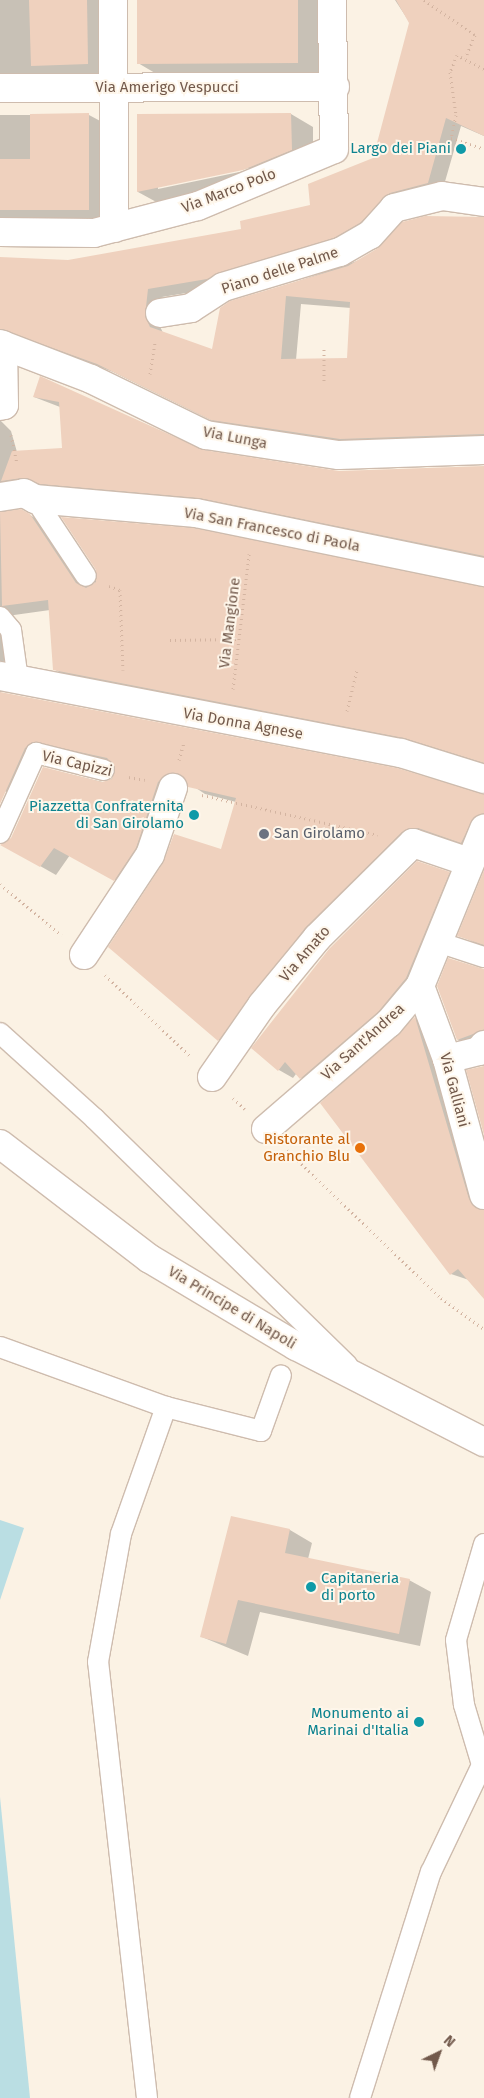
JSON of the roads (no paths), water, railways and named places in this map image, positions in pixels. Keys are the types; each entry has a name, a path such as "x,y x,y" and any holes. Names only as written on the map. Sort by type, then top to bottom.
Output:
{"street":[{"path":"113,0 114,228"},
{"path":"332,0 335,87"},
{"name":"Via Amerigo Vespucci","path":"0,88 335,87"},
{"name":"Via Marco Polo","path":"0,232 94,233 198,206 334,149 335,87"},
{"name":"Piano delle Palme","path":"160,313 191,308 223,287 340,252 370,235 394,208 442,196 484,202"},
{"path":"2,344 2,406"},
{"name":"Via Lunga","path":"2,344 91,379 145,407 206,435 339,455 484,450"},
{"name":"Via San Francesco di Paola","path":"20,496 196,513 484,572"},
{"name":"Via Donna Agnese","path":"9,678 190,715 401,753 484,779"},
{"path":"84,956 150,855 173,788"},
{"name":"Via Sant'Andrea","path":"266,1129 388,1023 420,986 484,829"},
{"name":"Via Amato","path":"212,1077 262,1004 317,938 413,843 469,862"},
{"name":"Via Galliani","path":"420,986 447,1059 481,1179"},
{"path":"447,1059 482,1050"},
{"name":"Via Principe di Napoli","path":"0,1144 150,1259 366,1384 484,1442"}],"lane":[{"path":"20,496 86,576"},
{"path":"0,617 11,630 9,678"},
{"name":"Via Capizzi","path":"0,833 36,753 104,770"},
{"path":"438,942 484,957"},
{"path":"0,1033 94,1118 366,1384"},
{"path":"0,1347 166,1407 261,1431 281,1375"},
{"path":"147,2098 98,1662 121,1534 166,1407"},
{"path":"360,2098 431,1872 482,1765 464,1704 456,1640 484,1544"}],"water":[{"path":"0,1520 24,1528 0,1600"},
{"path":"0,1797 30,2098 0,2098"}],"place":[{"name":"Largo dei Piani","path":"461,149"},
{"name":"Piazzetta Confraternita di San Girolamo","path":"194,815"},
{"name":"San Girolamo","path":"264,834"},
{"name":"Ristorante al Granchio Blu","path":"360,1148"},
{"name":"Capitaneria di porto","path":"311,1587"},
{"name":"Monumento ai Marinai d'Italia","path":"419,1722"}]}
